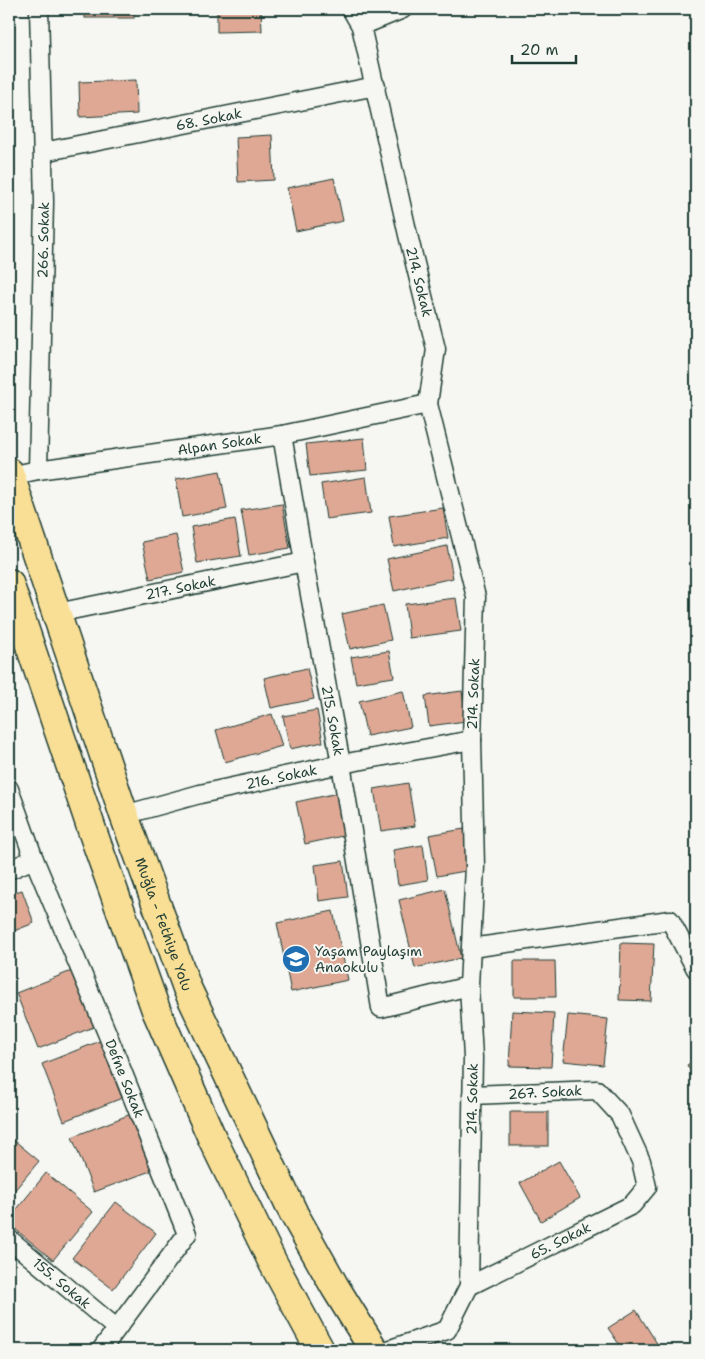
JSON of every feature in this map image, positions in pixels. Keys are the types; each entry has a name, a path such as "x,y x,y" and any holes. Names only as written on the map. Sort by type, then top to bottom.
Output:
{"highway":[{"name":"Muğla - Fethiye Yolu","path":"9,474 124,815 187,988 294,1214 335,1287 374,1350"},
{"path":"9,583 93,833 156,1010 212,1138 267,1253 320,1350"}],"street":[{"name":"266. Sokak","path":"38,470 44,202 39,9"},
{"name":"214. Sokak","path":"351,9 361,26 436,349 428,404 476,597 472,740 474,866 470,986 473,1058 469,1286 447,1330 388,1350"},
{"path":"361,26 403,9"},
{"name":"68. Sokak","path":"43,152 376,86"},
{"name":"Alpan Sokak","path":"9,474 282,435 428,404"},
{"name":"215. Sokak","path":"282,435 341,764 381,1008 470,986"},
{"name":"217. Sokak","path":"57,613 304,562"},
{"name":"216. Sokak","path":"124,815 200,794 341,764 472,740"},
{"name":"Defne Sokak","path":"9,789 34,859 107,1033 187,1234 101,1350"},
{"path":"9,870 34,859"},
{"path":"471,948 670,920 696,969"},
{"name":"267. Sokak","path":"472,1095 597,1090 620,1115 641,1161 647,1187"},
{"name":"65. Sokak","path":"469,1286 632,1204 647,1187"},
{"name":"155. Sokak","path":"9,1239 116,1328"}],"building":[{"path":"85,9 134,9 134,18 85,18"},
{"path":"217,9 261,9 262,31 217,32"},
{"path":"136,80 137,114 80,117 79,82"},
{"path":"272,135 274,180 238,182 236,137"},
{"path":"334,178 343,221 296,231 287,188"},
{"path":"364,438 367,470 310,476 306,444"},
{"path":"220,471 227,509 182,517 176,479"},
{"path":"366,477 371,513 326,519 321,484"},
{"path":"282,504 290,548 249,555 241,510"},
{"path":"443,508 448,538 394,547 389,516"},
{"path":"235,519 241,556 197,563 191,527"},
{"path":"176,535 184,572 150,579 142,542"},
{"path":"447,546 453,578 394,591 387,559"},
{"path":"456,598 461,631 409,638 405,604"},
{"path":"383,605 391,640 350,649 342,614"},
{"path":"389,651 394,677 356,683 351,657"},
{"path":"307,668 314,699 271,708 264,678"},
{"path":"403,691 411,727 367,736 359,701"},
{"path":"462,691 466,721 429,726 425,696"},
{"path":"317,710 323,742 290,749 283,716"},
{"path":"272,714 282,746 225,762 216,730"},
{"path":"408,783 415,826 381,831 374,789"},
{"path":"338,793 347,835 305,844 296,802"},
{"path":"464,829 471,870 437,876 429,835"},
{"path":"423,845 428,880 398,885 393,850"},
{"path":"343,861 348,897 319,901 315,865"},
{"path":"445,889 461,958 415,968 399,900"},
{"path":"22,890 34,923 9,933 9,894"},
{"path":"333,911 348,980 291,992 277,923"},
{"path":"621,943 654,944 651,1001 619,1000"},
{"path":"514,961 555,961 556,997 514,997"},
{"path":"74,970 96,1026 38,1049 16,993"},
{"path":"512,1011 554,1013 551,1067 509,1066"},
{"path":"568,1015 608,1019 603,1065 563,1061"},
{"path":"100,1041 122,1098 64,1121 42,1064"},
{"path":"696,1059 696,1081 687,1065"},
{"path":"510,1112 548,1112 548,1146 510,1146"},
{"path":"131,1114 153,1170 94,1192 72,1137"},
{"path":"9,1136 39,1161 9,1197"},
{"path":"559,1161 580,1198 541,1221 520,1183"},
{"path":"46,1173 93,1212 53,1260 9,1224 9,1219"},
{"path":"116,1202 156,1233 113,1289 72,1258"},
{"path":"636,1310 658,1345 650,1350 623,1350 608,1328"}],"place":[{"name":"Yaşam Paylaşım Anaokulu","path":"296,959"}]}
